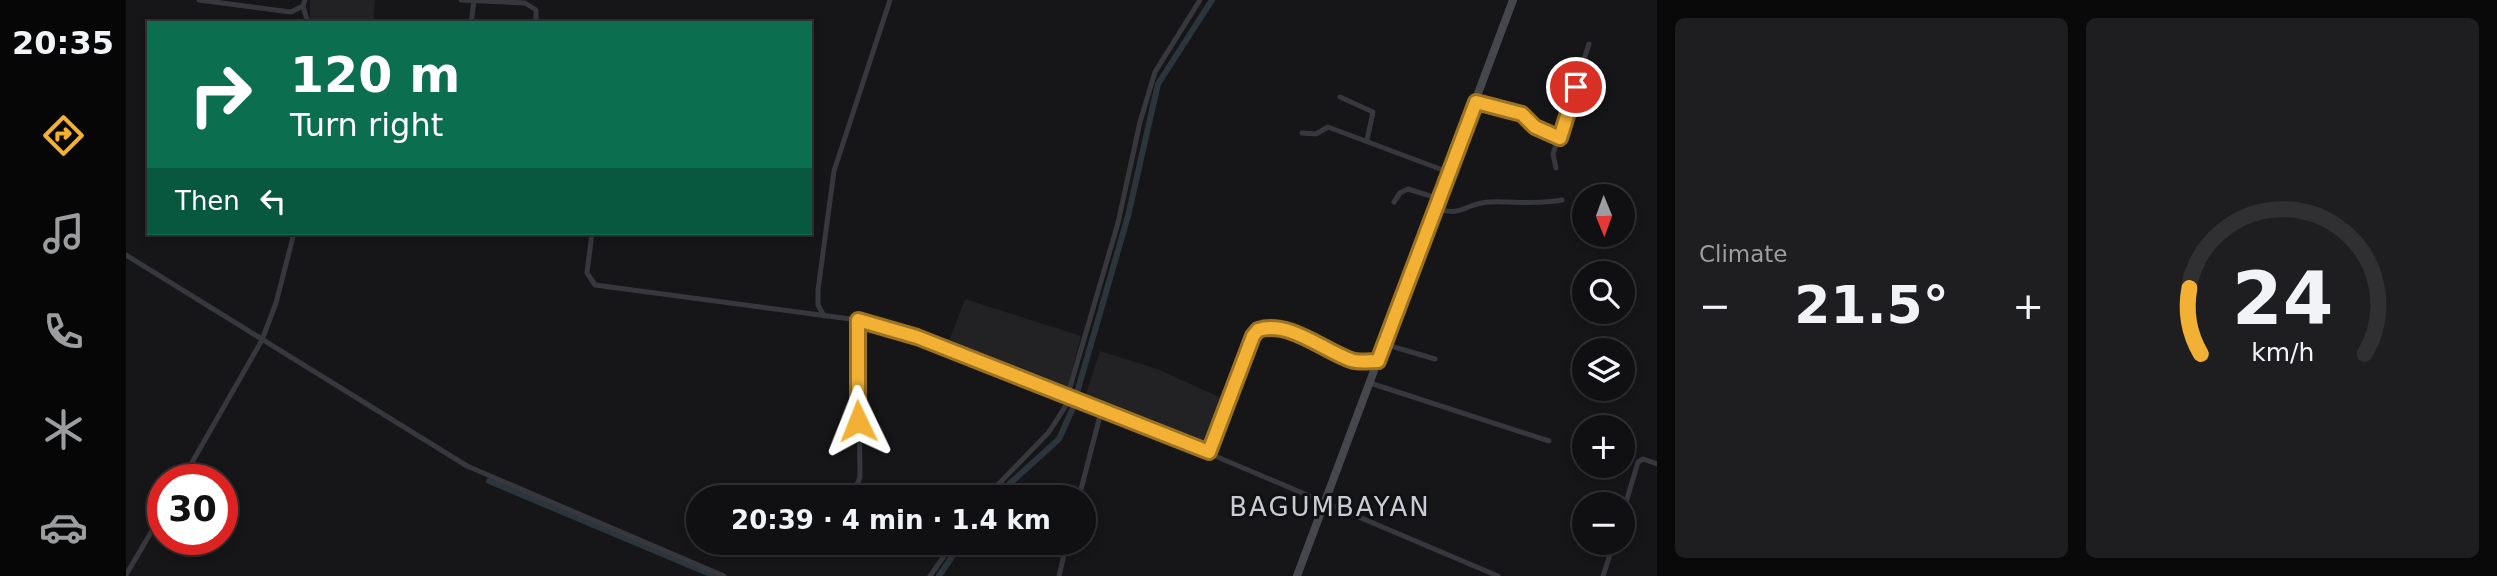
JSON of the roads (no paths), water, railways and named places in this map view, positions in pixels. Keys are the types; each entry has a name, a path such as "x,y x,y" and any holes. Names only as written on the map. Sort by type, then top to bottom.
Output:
{"main road":[{"path":"1297,576 1513,0"}],"street":[{"path":"199,0 280,12 291,12 304,3 308,21"},
{"path":"461,0 530,5 536,10 536,21"},
{"path":"812,314 818,305 834,171 890,0"},
{"path":"998,485 1049,432 1071,396 1155,72 1200,0"},
{"path":"471,21 476,1"},
{"path":"1556,168 1552,159 1589,44"},
{"path":"1340,97 1373,112 1367,140"},
{"path":"1476,102 1522,114 1535,127 1560,138"},
{"path":"1302,133 1316,134 1328,127 1448,173"},
{"path":"1394,201 1400,193 1408,189 1437,198"},
{"path":"1434,207 1455,213 1488,202 1518,204 1562,200"},
{"path":"191,464 262,340 293,235"},
{"path":"592,235 587,273 595,285 858,320 917,337 1083,400 1498,576"},
{"path":"126,256 467,466 724,576"},
{"path":"818,305 824,316"},
{"path":"857,485 860,477 858,320"},
{"path":"1209,452 1253,336 1258,330 1272,328 1294,335 1354,361 1378,361"},
{"path":"1384,344 1435,359"},
{"path":"1370,383 1549,441"},
{"path":"1082,485 1102,408"},
{"path":"1629,492 1638,462 1643,459 1657,464"},
{"path":"126,575 147,539"},
{"path":"930,576 945,555"},
{"path":"1059,576 1064,555"},
{"path":"1603,576 1610,555"}],"waterway":[{"path":"1008,485 1059,439 1072,410 1128,216 1158,84 1212,0"},
{"path":"489,481 715,576"},
{"path":"939,576 953,555"}],"district":[{"name":"BAGUMBAYAN","path":"1330,507"}]}
